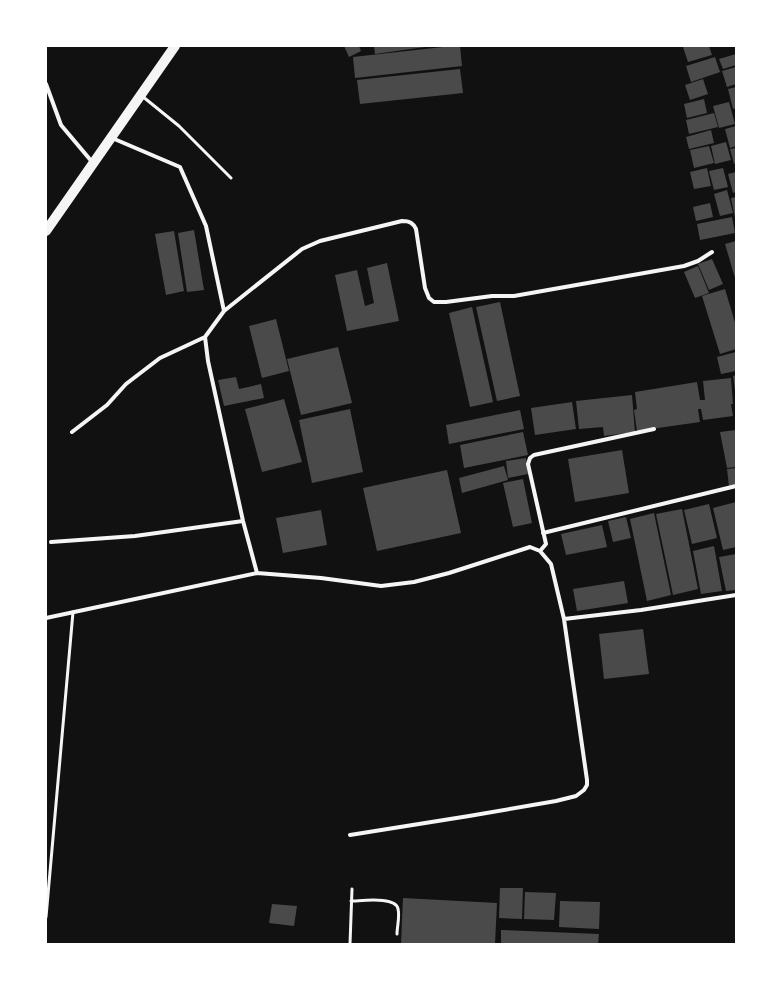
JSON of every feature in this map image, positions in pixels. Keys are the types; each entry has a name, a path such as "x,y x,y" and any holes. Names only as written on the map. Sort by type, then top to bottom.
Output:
{"main road":[{"path":"46,231 175,46"}],"street":[{"path":"46,84 61,125 94,163"},
{"path":"111,138 180,167 206,226 224,311"},
{"path":"72,432 107,404 126,384 160,358 205,337 224,311 302,249 320,241 402,221 408,221 413,224 416,229 425,288 429,298 434,302 446,302 492,296 514,296 677,267 698,261 712,252"},
{"path":"205,337 208,361 243,521 257,573"},
{"path":"540,551 546,544 528,464 530,458 534,455 654,429"},
{"path":"543,533 736,486"},
{"path":"51,542 135,536 243,521"},
{"path":"46,618 257,573 321,578 381,586 414,582 442,575 530,547 540,551 551,564 564,619 587,785 584,790 576,796 528,807 350,834"},
{"path":"564,619 641,610 736,595"}],"lane":[{"path":"141,95 179,126 231,178"},
{"path":"46,917 73,612"},
{"path":"350,944 352,889"},
{"path":"351,901 377,900 391,901 396,904 398,909 397,934"}],"building":[{"path":"344,46 359,46 361,51 349,57"},
{"path":"374,46 425,46 425,47 375,54"},
{"path":"460,46 462,66 355,78 353,57"},
{"path":"709,46 712,55 688,62 683,47"},
{"path":"736,54 736,65 723,69 719,59"},
{"path":"715,57 720,72 691,82 686,66"},
{"path":"736,67 736,84 727,87 722,71"},
{"path":"460,69 463,93 360,104 357,80"},
{"path":"703,79 708,94 690,100 685,85"},
{"path":"736,87 736,108 733,109 728,89"},
{"path":"704,99 707,113 687,118 684,104"},
{"path":"729,102 735,124 719,128 713,106"},
{"path":"714,113 718,127 689,134 686,120"},
{"path":"736,126 736,146 730,148 725,129"},
{"path":"711,130 714,143 689,149 686,137"},
{"path":"726,142 731,160 715,164 711,146"},
{"path":"709,146 714,163 694,168 690,150"},
{"path":"736,148 736,163 734,164 730,149"},
{"path":"707,168 711,186 694,189 690,172"},
{"path":"723,168 728,187 714,190 709,171"},
{"path":"736,172 736,192 733,193 728,174"},
{"path":"727,190 733,213 720,216 714,194"},
{"path":"736,197 736,218 735,218 731,198"},
{"path":"710,203 713,217 696,221 693,207"},
{"path":"732,217 735,233 700,240 697,224"},
{"path":"194,230 204,290 187,292 178,233"},
{"path":"174,231 184,291 166,295 155,234"},
{"path":"736,241 736,277 735,278 725,244"},
{"path":"712,259 723,284 709,290 698,264"},
{"path":"387,263 399,321 347,331 335,275 357,270 365,306 374,303 367,268"},
{"path":"698,266 709,293 695,298 684,272"},
{"path":"725,289 736,326 736,349 720,354 702,296"},
{"path":"500,302 520,396 497,401 476,307"},
{"path":"472,307 493,402 470,407 449,313"},
{"path":"276,319 289,371 262,378 249,326"},
{"path":"338,347 352,403 301,415 287,359"},
{"path":"736,352 736,371 721,374 717,357"},
{"path":"736,375 736,391 735,391 733,376"},
{"path":"236,377 239,389 261,384 264,398 224,406 218,380"},
{"path":"731,378 733,404 731,404 733,416 703,420 701,409 698,409 700,422 637,431 634,410 637,409 635,392 697,382 700,400 705,400 703,381"},
{"path":"632,395 635,432 604,436 603,427 579,429 576,401"},
{"path":"284,399 302,462 262,472 245,409"},
{"path":"572,402 576,429 535,435 531,408"},
{"path":"350,409 363,472 312,483 299,420"},
{"path":"520,410 524,429 449,444 446,425"},
{"path":"736,430 736,467 727,468 720,432"},
{"path":"523,432 528,455 464,468 460,445"},
{"path":"622,450 629,493 575,502 568,459"},
{"path":"526,458 528,474 508,478 506,461"},
{"path":"504,466 508,480 462,493 459,478"},
{"path":"736,468 736,485 729,486 727,469"},
{"path":"447,470 461,533 377,551 363,488"},
{"path":"523,479 532,523 513,527 503,483"},
{"path":"736,502 736,547 723,550 713,508"},
{"path":"709,504 717,538 692,544 684,510"},
{"path":"682,509 698,589 673,595 656,514"},
{"path":"321,510 327,545 283,553 276,518"},
{"path":"654,513 671,595 647,601 630,519"},
{"path":"626,517 631,538 613,542 608,521"},
{"path":"602,525 607,547 566,555 561,534"},
{"path":"714,546 722,591 701,594 693,551"},
{"path":"736,554 736,590 726,591 719,557"},
{"path":"624,581 628,603 577,611 573,589"},
{"path":"643,629 649,674 604,679 599,634"},
{"path":"500,888 523,888 522,919 499,918"},
{"path":"525,892 556,893 554,920 524,919"},
{"path":"403,898 497,903 495,944 401,944"},
{"path":"560,901 600,902 599,929 559,927"},
{"path":"272,904 297,906 294,926 269,923"},
{"path":"501,930 599,934 598,944 501,944"}]}
